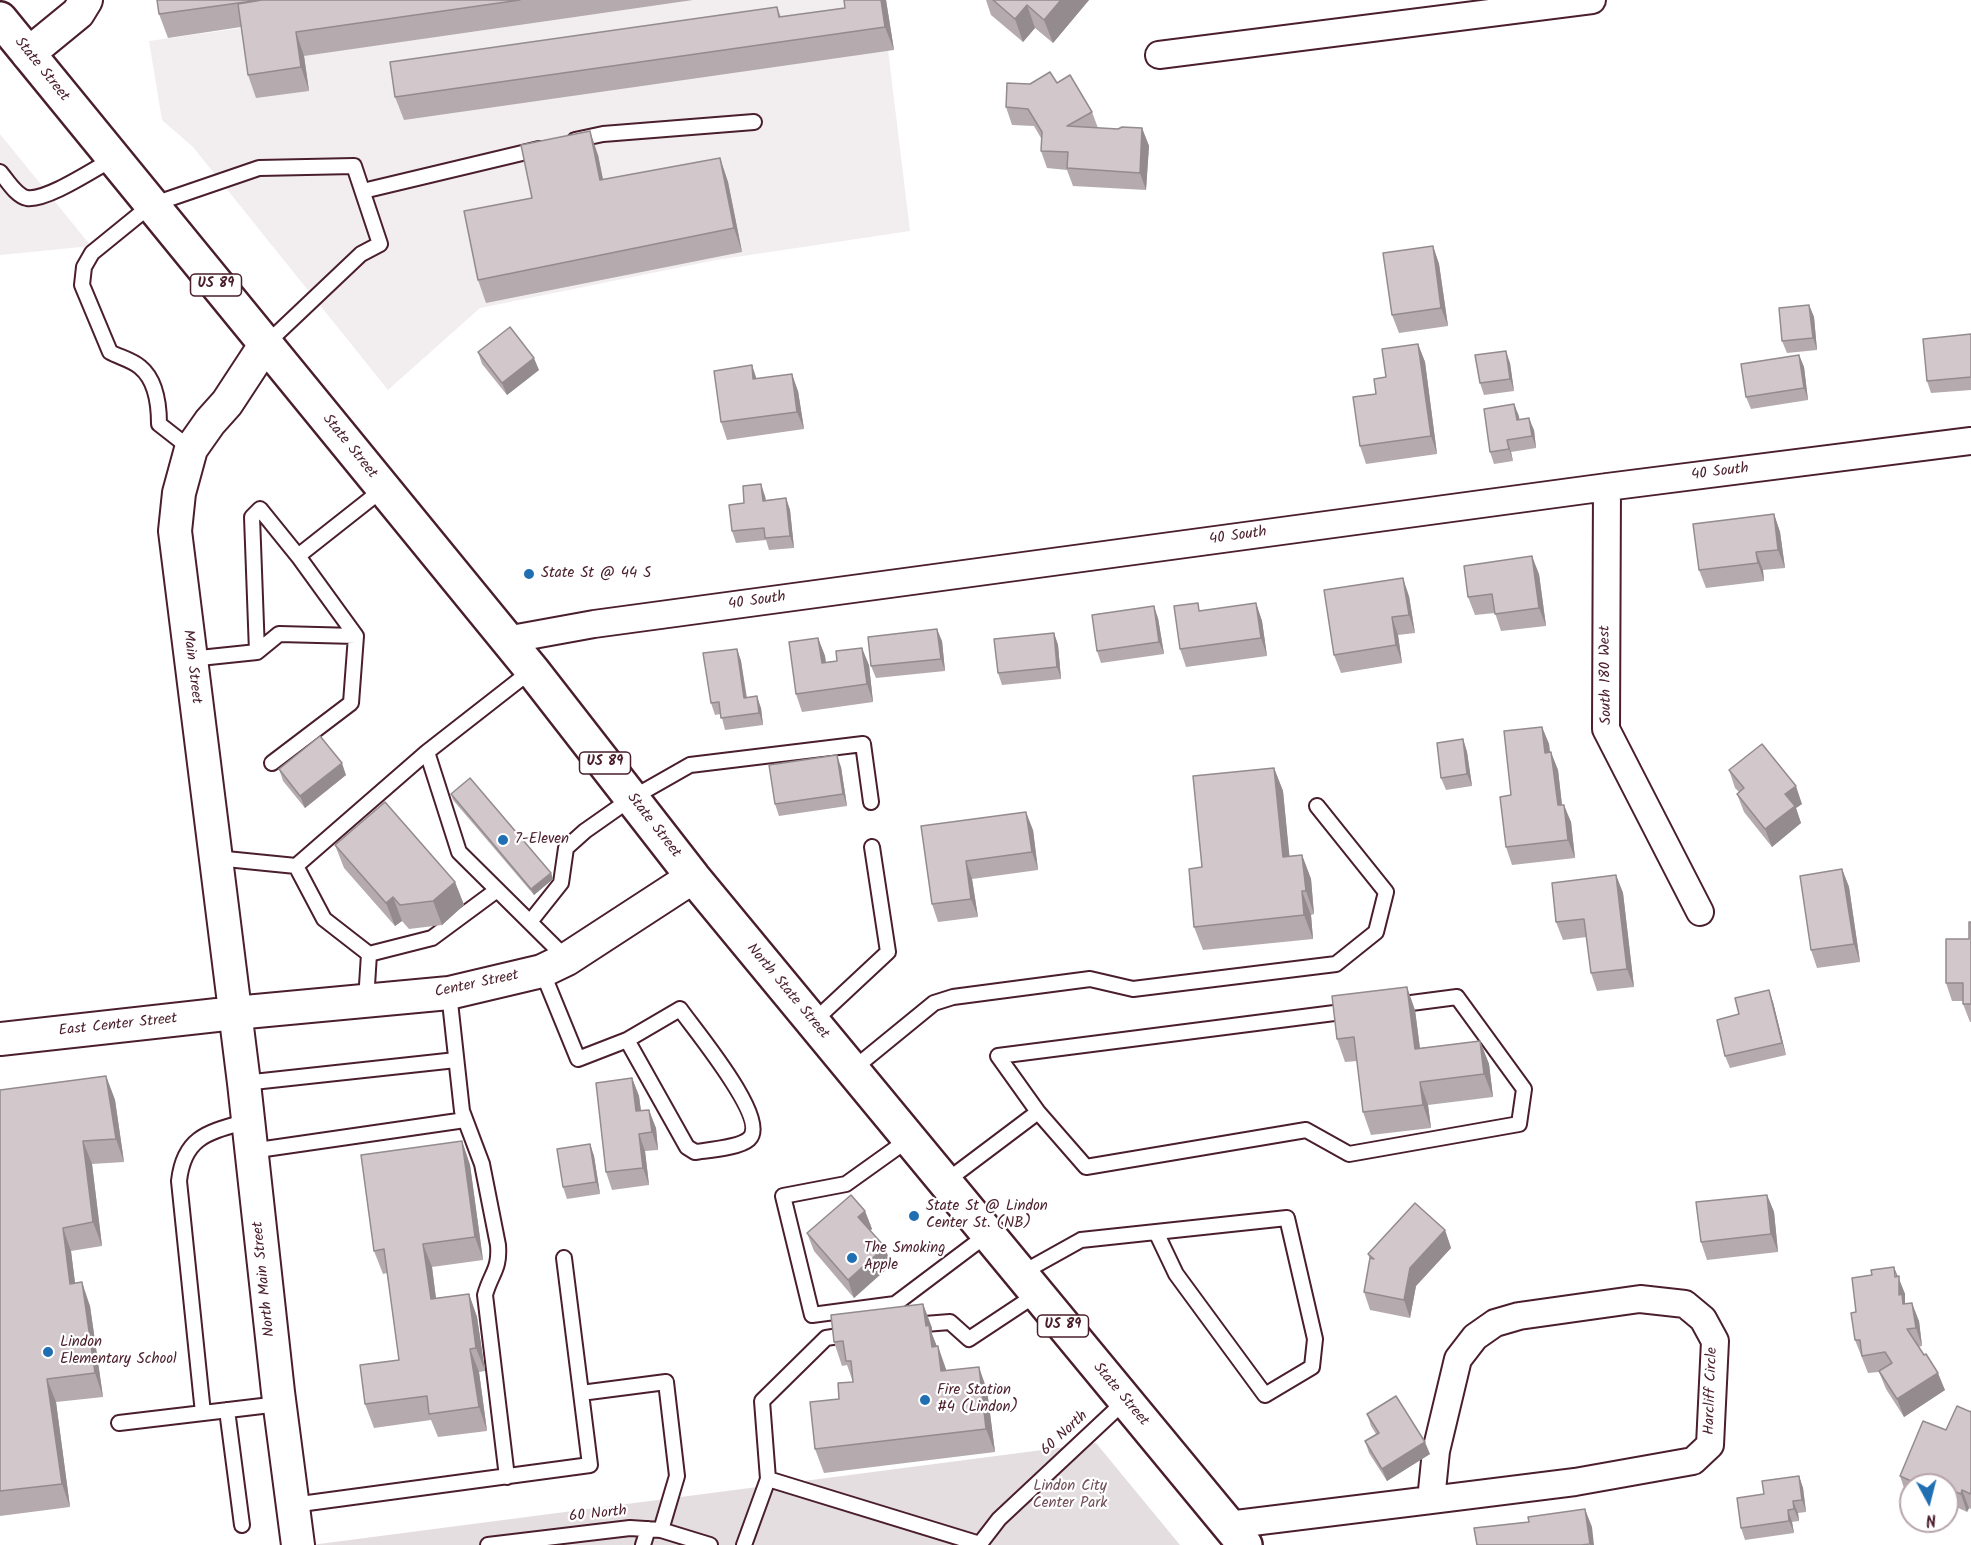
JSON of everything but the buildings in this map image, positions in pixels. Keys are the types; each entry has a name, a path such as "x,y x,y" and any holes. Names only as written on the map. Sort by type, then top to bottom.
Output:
{"main road":[{"name":"State Street","path":"0,20 532,670 693,877"},
{"name":"North State Street","path":"693,877 882,1106"},
{"name":"State Street","path":"882,1106 1236,1535"}],"street":[{"path":"28,54 78,13 86,0"},
{"path":"1159,55 1592,0"},
{"name":"Main Street","path":"235,1013 175,531 179,493 191,449 227,403 266,345"},
{"name":"40 South","path":"506,640 606,622 1607,487 1971,441"},
{"name":"South 180 West","path":"1607,487 1606,729 1700,912"},
{"name":"Center Street","path":"235,1013 449,993 554,965 693,877"},
{"name":"East Center Street","path":"0,1039 235,1013"},
{"name":"North Main Street","path":"235,1013 279,1404 298,1545"},
{"name":"Harcliff Circle","path":"1236,1535 1431,1500 1575,1482 1693,1461 1710,1445 1714,1341 1703,1319 1685,1304 1640,1299 1519,1316 1495,1323 1475,1337 1458,1359 1436,1451 1431,1500"}],"lane":[{"path":"363,191 603,134 754,122"},
{"path":"0,172 15,191 25,198 43,198 113,159"},
{"path":"191,449 159,424 159,410 154,387 147,374 138,365 110,352 82,285 84,267 92,253 151,205 259,168 354,166 380,244 361,254 266,345"},
{"path":"298,556 384,489"},
{"path":"257,652 252,517 260,509 298,556 356,636 351,703 272,763"},
{"path":"190,659 257,652 279,634 356,636"},
{"path":"216,858 296,866 427,752 532,670"},
{"path":"530,922 561,882 566,848 585,831 632,798 690,765 863,744 871,802"},
{"path":"427,752 459,852 530,922 554,965 578,1059 627,1040 680,1009 741,1094 749,1110 753,1132 749,1139 736,1144 695,1152 687,1147 627,1040"},
{"path":"852,1070 934,1003 953,996 1090,979 1133,989 1335,964 1376,932 1386,892 1317,806"},
{"path":"813,1023 888,952 872,847"},
{"path":"296,866 324,919 369,954"},
{"path":"369,954 432,938 497,890"},
{"path":"366,1001 369,954"},
{"path":"449,993 462,1111 482,1164 498,1245 499,1258 496,1272 488,1283 485,1295 507,1477"},
{"path":"1362,1009 999,1056 1038,1112 1086,1167 1306,1130 1349,1154 1519,1124 1524,1089 1457,997 1385,1006"},
{"path":"244,1083 456,1060"},
{"path":"945,1182 1038,1112"},
{"path":"203,1413 180,1191 181,1164 185,1154 194,1143 216,1130 249,1136 465,1120"},
{"path":"909,1139 846,1184 783,1196 812,1315 895,1304 988,1234"},
{"path":"900,1326 950,1322 969,1339 1081,1240 1287,1218 1315,1339 1312,1367 1265,1395 1176,1274 1156,1232"},
{"path":"293,1505 590,1465 564,1258"},
{"path":"744,1545 768,1479 762,1401 826,1338 868,1331"},
{"path":"581,1393 666,1382 677,1476 655,1529 643,1545"},
{"name":"60 North","path":"980,1544 999,1519 1125,1401"},
{"path":"119,1423 279,1404"},
{"path":"228,1410 242,1525"},
{"path":"768,1479 980,1544"},
{"name":"60 North","path":"488,1545 612,1529 655,1529 710,1545"}],"shaded area":[{"path":"439,0 882,0 910,231 716,260 480,308 388,390 193,147 162,120 149,41"},
{"path":"0,134 91,246 0,255"}],"green space":[{"name":"Lindon City Center Park","path":"1096,1443 1180,1545 311,1545"}],"place":[{"name":"State St @ 44 S","path":"529,574"},
{"name":"7-Eleven","path":"503,840"},
{"name":"State St @ Lindon Center St. (NB)","path":"914,1216"},
{"name":"The Smoking Apple","path":"852,1258"},
{"name":"Lindon Elementary School","path":"48,1352"},
{"name":"Fire Station #4 (Lindon)","path":"925,1400"}]}
